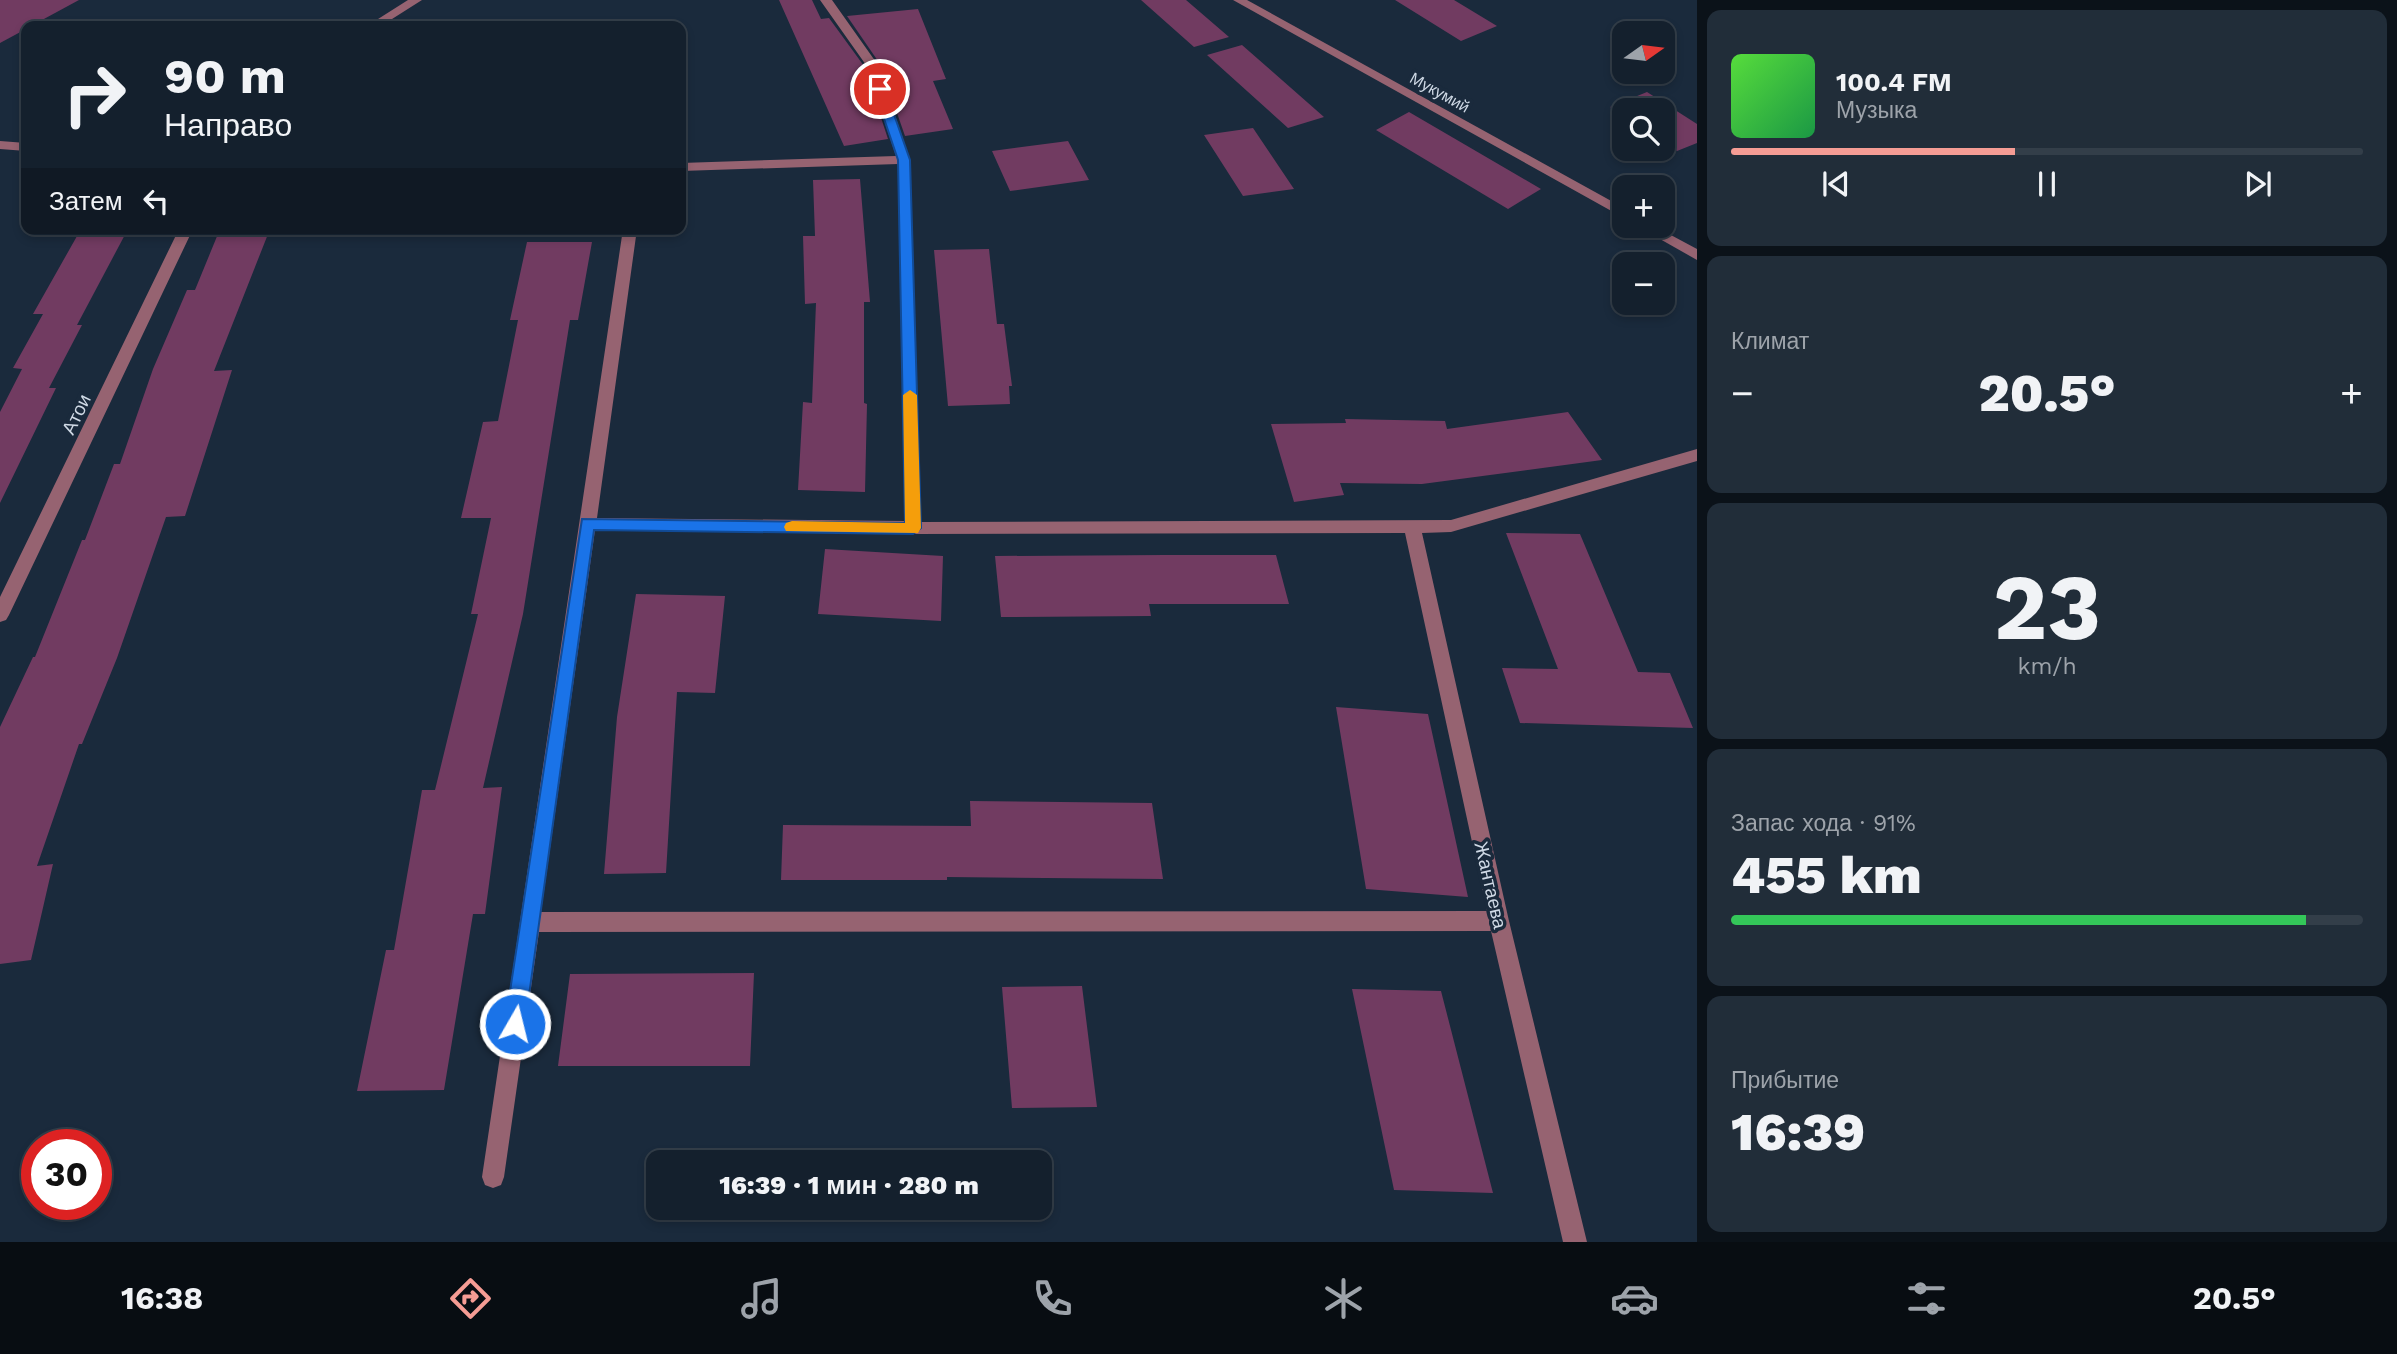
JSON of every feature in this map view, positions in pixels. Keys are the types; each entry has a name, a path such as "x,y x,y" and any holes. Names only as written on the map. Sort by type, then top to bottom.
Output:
{"street":[{"path":"381,21 416,0"},
{"path":"826,0 872,65 904,160 913,528"},
{"name":"Мукумий","path":"1239,0 1612,207"},
{"path":"0,145 21,147"},
{"path":"686,167 904,160"},
{"name":"Атои","path":"0,615 183,235"},
{"path":"493,1177 629,235"},
{"path":"1666,238 1697,255"},
{"path":"588,524 913,528 1451,526 1697,455"},
{"name":"Жантаева","path":"1412,526 1499,921 1575,1242"},
{"path":"530,922 1499,921"}],"building":[{"path":"0,0 79,0 40,21 21,21 21,32 0,43"},
{"path":"779,0 812,0 821,19 829,18 864,66 888,139 844,146"},
{"path":"1141,0 1186,0 1229,37 1194,47"},
{"path":"1395,0 1454,0 1497,26 1461,41"},
{"path":"918,9 946,79 933,81 953,129 905,136 880,64 847,16"},
{"path":"1242,45 1324,117 1288,128 1207,55"},
{"path":"1647,92 1656,98 1632,98"},
{"path":"1675,110 1697,124 1697,143 1677,151"},
{"path":"1409,112 1541,189 1508,209 1376,130"},
{"path":"1253,128 1294,189 1243,196 1204,135"},
{"path":"1068,141 1089,180 1010,191 992,151"},
{"path":"860,179 870,302 864,302 864,403 867,404 865,492 798,490 803,402 812,403 816,303 805,304 803,236 815,236 813,180"},
{"path":"78,235 125,235 77,325 82,325 49,388 56,388 0,503 0,412 22,369 13,368 43,314 33,314"},
{"path":"218,235 268,235 214,371 232,370 185,516 166,517 117,658 82,744 79,744 37,866 53,864 31,960 0,964 0,727 35,657 114,464 120,464 153,369 187,290 195,290"},
{"path":"527,242 592,242 578,320 570,320 523,614 483,788 502,787 485,914 473,914 444,1090 357,1091 386,950 394,950 422,790 435,790 478,614 471,614 491,518 461,518 483,422 498,421 518,320 510,320"},
{"path":"989,249 997,324 1004,324 1012,386 1009,386 1010,404 948,406 934,250"},
{"path":"1568,412 1602,460 1422,484 1340,483 1344,495 1294,502 1271,424 1346,423 1345,419 1445,421 1447,429"},
{"path":"1506,533 1580,534 1638,672 1670,673 1693,728 1520,723 1502,668 1558,669"},
{"path":"825,549 943,556 941,621 818,614"},
{"path":"1276,555 1289,604 1149,604 1151,616 1001,617 995,556"},
{"path":"636,594 725,596 715,693 677,692 666,873 604,874 617,717"},
{"path":"1336,707 1428,714 1468,897 1366,889"},
{"path":"970,801 1152,803 1163,879 947,877 947,880 781,880 783,825 971,826"},
{"path":"754,973 750,1066 558,1066 570,974"},
{"path":"1082,986 1097,1107 1012,1108 1002,987"},
{"path":"1352,989 1441,991 1493,1193 1394,1190"}],"slow traffic":[{"path":"792,527 913,528 910,395"}],"route":[{"path":"515,1024 588,524 913,528 904,160 880,89"}]}
